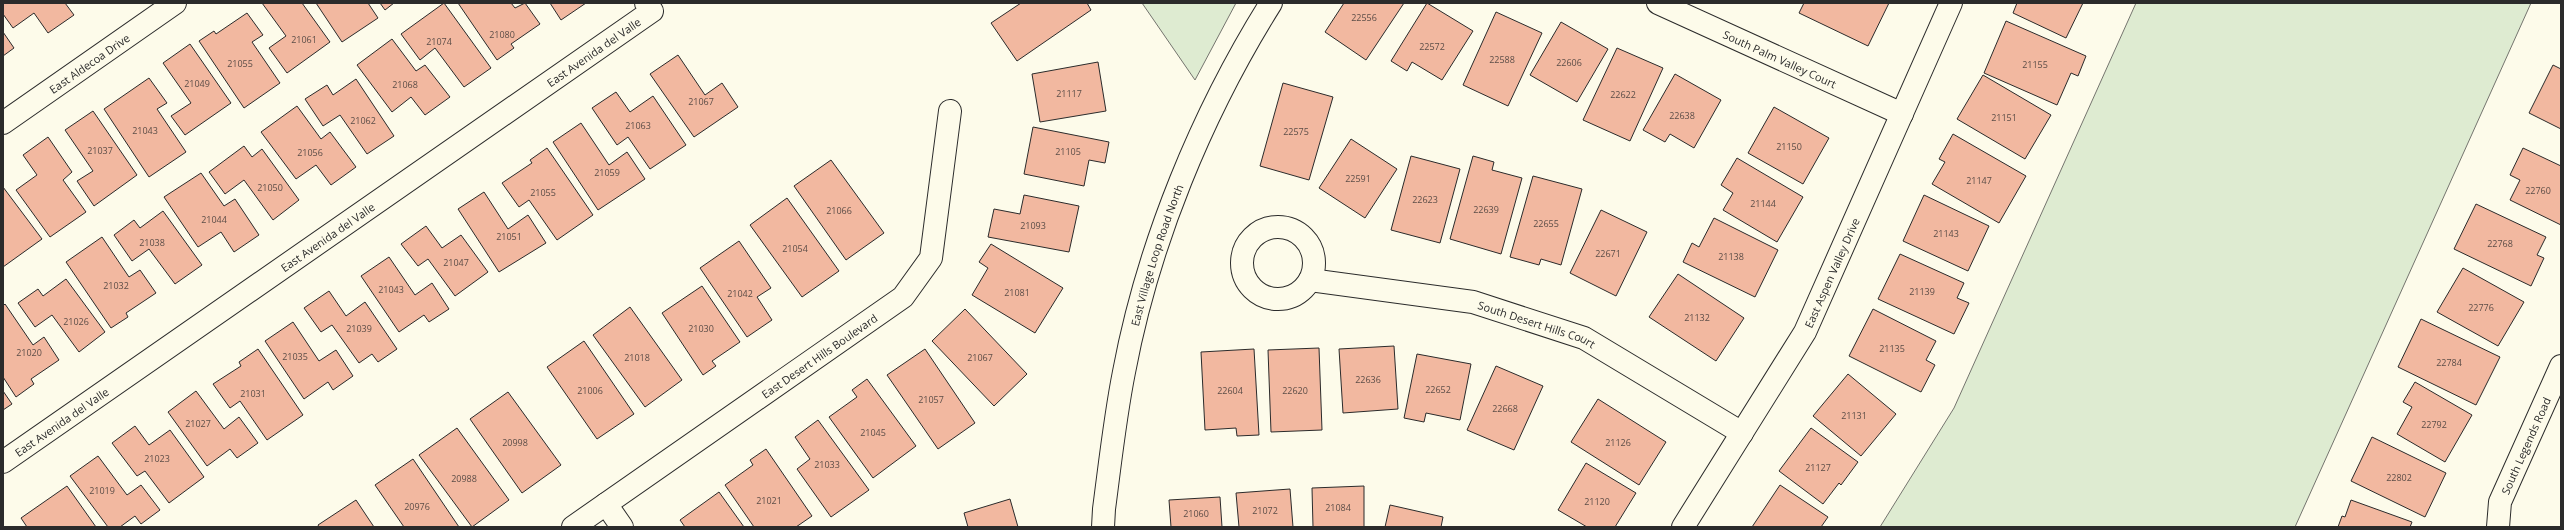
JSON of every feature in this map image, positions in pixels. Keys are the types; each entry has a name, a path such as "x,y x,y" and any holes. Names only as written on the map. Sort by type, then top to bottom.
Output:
{"street":[{"name":"East Aldecoa Drive","path":"3,123 175,3"},
{"name":"East Village Loop Road North","path":"1104,527 1104,509 1124,371 1154,255 1191,154 1242,50 1271,3"},
{"name":"South Palm Valley Court","path":"1658,3 1902,114"},
{"name":"East Aspen Valley Drive","path":"1683,527 1805,332 1951,3"},
{"name":"East Avenida del Valle","path":"3,462 649,7"},
{"name":"East Desert Hills Boulevard","path":"573,527 903,297 931,258 950,111"},
{"name":"South Desert Hills Court","path":"1310,280 1473,302 1584,338 1742,433"},
{"name":"South Legends Road","path":"2498,527 2500,502 2561,366"},
{"path":"606,504 622,527"}],"green space":[{"path":"1142,3 1236,3 1195,80"},
{"path":"2136,3 2531,3 2295,527 1880,527 1954,408"}],"building":[{"path":"3,3 65,3 74,15 48,33 34,13 13,28 3,14"},
{"path":"262,3 302,3 330,42 287,73 269,48 286,36"},
{"path":"316,3 368,3 378,18 342,42"},
{"path":"380,3 394,3 385,10"},
{"path":"444,3 491,68 464,87 435,48 420,60 401,34"},
{"path":"458,3 511,3 515,8 525,3 540,24 511,44 514,48 497,60"},
{"path":"550,3 586,3 561,20"},
{"path":"1021,3 1087,3 1091,10 1017,61 991,23"},
{"path":"1344,3 1404,3 1366,60 1325,32"},
{"path":"1427,3 1473,31 1442,80 1412,62 1407,71 1391,61"},
{"path":"1804,3 1889,3 1868,46 1799,13"},
{"path":"2017,3 2083,3 2066,38 2013,13"},
{"path":"1496,12 1542,33 1508,106 1463,85"},
{"path":"247,13 263,35 252,42 280,83 244,108 199,41 214,31 216,34"},
{"path":"2006,21 2086,56 2078,76 2071,73 2057,105 1984,73"},
{"path":"1561,22 1608,49 1577,102 1530,75"},
{"path":"3,32 14,48 3,56"},
{"path":"392,39 416,71 425,65 450,97 425,115 411,97 392,112 357,65"},
{"path":"190,44 231,103 185,135 171,116 191,103 163,63"},
{"path":"1617,48 1663,68 1630,141 1583,120"},
{"path":"678,55 705,95 722,83 738,107 694,137 650,74"},
{"path":"1098,62 1106,111 1040,122 1032,74"},
{"path":"2553,65 2561,69 2561,129 2529,113"},
{"path":"1675,74 1721,100 1694,148 1670,134 1665,142 1643,130"},
{"path":"1983,75 2051,115 2025,159 1957,119"},
{"path":"149,78 167,103 157,109 186,152 149,177 104,109"},
{"path":"356,79 394,136 367,154 340,115 323,126 305,99 327,85 333,95"},
{"path":"1283,83 1333,97 1309,180 1260,166"},
{"path":"616,92 630,112 653,96 686,145 650,169 628,137 617,145 592,108"},
{"path":"297,106 321,139 330,132 356,167 331,185 316,165 296,179 261,132"},
{"path":"1774,107 1829,138 1803,184 1748,153"},
{"path":"93,111 137,175 94,206 77,181 93,171 65,130"},
{"path":"581,123 609,165 627,152 645,179 598,210 553,142"},
{"path":"1033,127 1109,142 1105,163 1089,160 1084,186 1024,174"},
{"path":"1953,134 2026,176 1999,223 1932,184 1945,162 1939,159"},
{"path":"48,137 72,172 63,180 86,212 50,237 16,190 37,175 23,155"},
{"path":"1351,139 1397,169 1365,218 1319,188"},
{"path":"244,146 252,157 262,149 299,200 273,220 244,180 225,194 209,172"},
{"path":"547,148 593,215 557,240 529,200 519,207 502,183 532,163 530,160"},
{"path":"2523,148 2561,166 2561,225 2510,200 2520,180 2510,175"},
{"path":"1411,156 1460,169 1440,243 1391,230"},
{"path":"1473,156 1494,162 1492,170 1522,178 1501,254 1450,239"},
{"path":"1737,158 1803,197 1777,242 1723,210 1733,193 1721,185"},
{"path":"831,160 884,233 846,260 794,186"},
{"path":"201,173 224,206 235,199 259,235 234,252 221,232 198,247 164,197"},
{"path":"1533,176 1582,189 1561,265 1541,259 1539,265 1510,257"},
{"path":"3,187 42,239 3,267"},
{"path":"484,192 508,229 528,215 546,243 499,272 458,209"},
{"path":"1024,195 1079,206 1069,252 988,237 994,209 1020,214"},
{"path":"1924,195 1989,226 1968,271 1903,241"},
{"path":"787,198 839,271 802,297 750,225"},
{"path":"2476,204 2546,237 2537,255 2544,258 2531,286 2454,249"},
{"path":"1601,210 1647,232 1616,296 1570,273"},
{"path":"163,211 202,265 175,284 149,249 132,261 114,235 134,220 140,228"},
{"path":"1714,218 1778,250 1755,297 1683,262 1692,243 1699,247"},
{"path":"426,226 442,248 461,235 488,272 455,296 428,259 418,266 401,244"},
{"path":"102,237 129,277 140,270 156,293 126,313 128,317 111,328 66,262"},
{"path":"739,241 771,288 757,297 772,320 747,337 700,268"},
{"path":"991,244 1063,288 1035,333 972,295 988,268 979,262"},
{"path":"1900,254 1964,283 1957,298 1969,303 1954,334 1878,299"},
{"path":"389,257 415,295 432,283 449,309 429,322 424,315 399,332 361,276"},
{"path":"2463,268 2524,302 2498,346 2437,312"},
{"path":"1678,274 1744,318 1716,361 1649,317"},
{"path":"66,279 105,332 79,352 52,315 35,327 18,303 38,289 43,296"},
{"path":"702,286 740,342 712,361 716,366 703,375 662,313"},
{"path":"329,291 346,316 365,302 397,349 378,362 372,354 359,363 332,325 321,332 304,308"},
{"path":"5,304 33,345 44,337 59,360 31,379 34,384 16,397 3,377 3,306"},
{"path":"630,307 682,380 645,407 593,335"},
{"path":"965,309 1027,374 994,406 932,341"},
{"path":"1873,309 1936,341 1926,360 1935,365 1921,392 1849,356"},
{"path":"2421,319 2500,357 2476,405 2398,367"},
{"path":"293,322 319,361 336,350 353,376 333,390 328,382 304,399 265,341"},
{"path":"584,341 634,414 597,439 547,367"},
{"path":"1394,346 1398,409 1343,413 1339,349"},
{"path":"1319,348 1322,430 1271,432 1268,350"},
{"path":"258,349 303,415 267,440 240,401 230,408 213,384 241,366 239,362"},
{"path":"925,349 975,423 938,449 887,375"},
{"path":"1254,349 1259,435 1237,436 1236,428 1205,430 1201,352"},
{"path":"1417,354 1471,364 1460,420 1426,413 1424,422 1404,418"},
{"path":"1496,366 1543,386 1514,450 1467,430"},
{"path":"1848,374 1896,414 1861,456 1813,416"},
{"path":"867,379 916,446 873,478 829,417 857,397 852,390"},
{"path":"2415,382 2472,415 2445,462 2397,434 2412,407 2403,402"},
{"path":"3,391 12,404 3,410"},
{"path":"196,391 224,429 239,417 258,443 237,458 230,449 207,466 168,412"},
{"path":"508,392 561,465 522,493 470,419"},
{"path":"1598,399 1666,442 1639,485 1571,442"},
{"path":"818,420 869,490 831,517 797,469 810,459 795,437"},
{"path":"135,426 149,445 170,430 204,477 169,503 145,471 137,476 112,443"},
{"path":"457,428 509,500 472,527 419,455"},
{"path":"1811,428 1858,462 1841,485 1839,483 1823,504 1779,471"},
{"path":"2372,437 2446,473 2425,517 2351,481"},
{"path":"766,449 812,516 796,527 754,527 725,485 753,465 750,460"},
{"path":"98,456 127,495 141,485 160,510 141,524 135,516 120,527 108,527 70,476"},
{"path":"413,459 459,527 404,527 375,485"},
{"path":"1586,463 1636,493 1615,527 1587,527 1558,510"},
{"path":"1780,485 1828,517 1821,527 1752,527"},
{"path":"67,486 96,527 27,527 21,518"},
{"path":"1364,486 1364,527 1313,527 1312,488"},
{"path":"1290,489 1293,527 1239,527 1236,493"},
{"path":"719,492 744,527 685,527 680,520"},
{"path":"1220,497 1222,527 1171,527 1169,500"},
{"path":"1010,499 1018,527 968,527 964,513"},
{"path":"356,500 374,527 319,527 318,525"},
{"path":"2351,500 2412,522 2410,527 2338,527 2342,516 2345,517"},
{"path":"1390,505 1443,517 1441,527 1385,527"}]}
